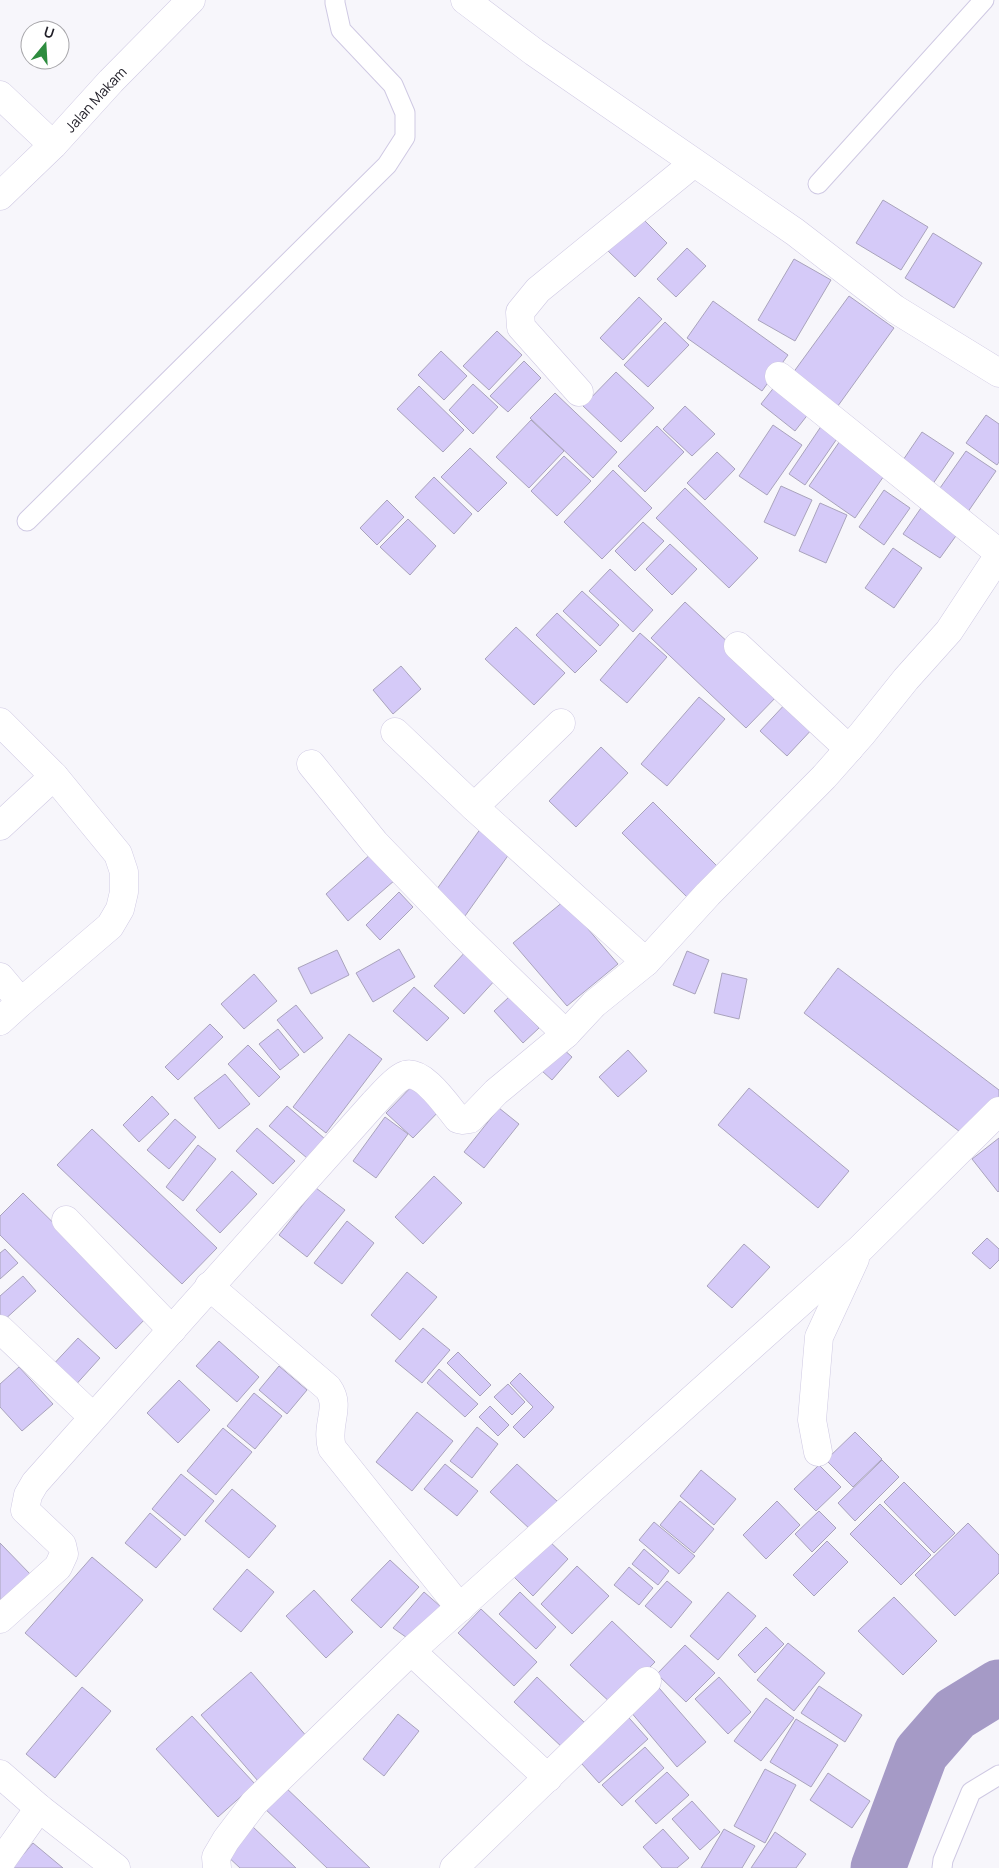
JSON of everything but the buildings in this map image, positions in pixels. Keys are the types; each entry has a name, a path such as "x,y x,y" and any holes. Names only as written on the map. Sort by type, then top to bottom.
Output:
{"street":[{"name":"Jalan Makam","path":"0,196 53,144 111,80 191,0"},
{"path":"465,0 534,52 795,232 894,309 999,373"},
{"path":"0,95 53,144"},
{"path":"579,392 521,327 520,312 538,290 694,163"},
{"path":"0,1619 58,1567 64,1554 62,1545 25,1510 28,1494 35,1483 374,1102 403,1076 413,1074 423,1079 458,1119 470,1119 496,1092 566,1034 594,1004 646,962 708,894 768,835 849,749 906,679 949,631 999,554 778,376"},
{"path":"738,646 849,749"},
{"path":"0,722 54,776 118,854 124,872 124,892 120,909 110,926 0,1022"},
{"path":"474,807 561,722"},
{"path":"395,732 474,807 646,962"},
{"path":"312,764 375,843 462,933 566,1034"},
{"path":"0,826 54,776"},
{"path":"0,977 21,1002"},
{"path":"217,1868 216,1857 226,1840 254,1803 411,1651 860,1249 999,1111"},
{"path":"66,1220 172,1330"},
{"path":"818,1452 812,1420 819,1338 860,1249"},
{"path":"209,1286 328,1388 333,1395 335,1405 329,1437 332,1448 460,1608"},
{"path":"0,1329 93,1417"},
{"path":"411,1651 548,1778"},
{"path":"454,1868 647,1681"},
{"path":"0,1774 39,1808 116,1868"},
{"path":"0,1863 39,1808"}],"lane":[{"path":"27,521 387,165 405,137 405,113 393,85 341,30 335,0"},
{"path":"818,184 984,0"},
{"path":"942,1868 943,1860 971,1792 999,1775"}],"waterway":[{"path":"878,1868 921,1753 955,1714 999,1687"}]}
